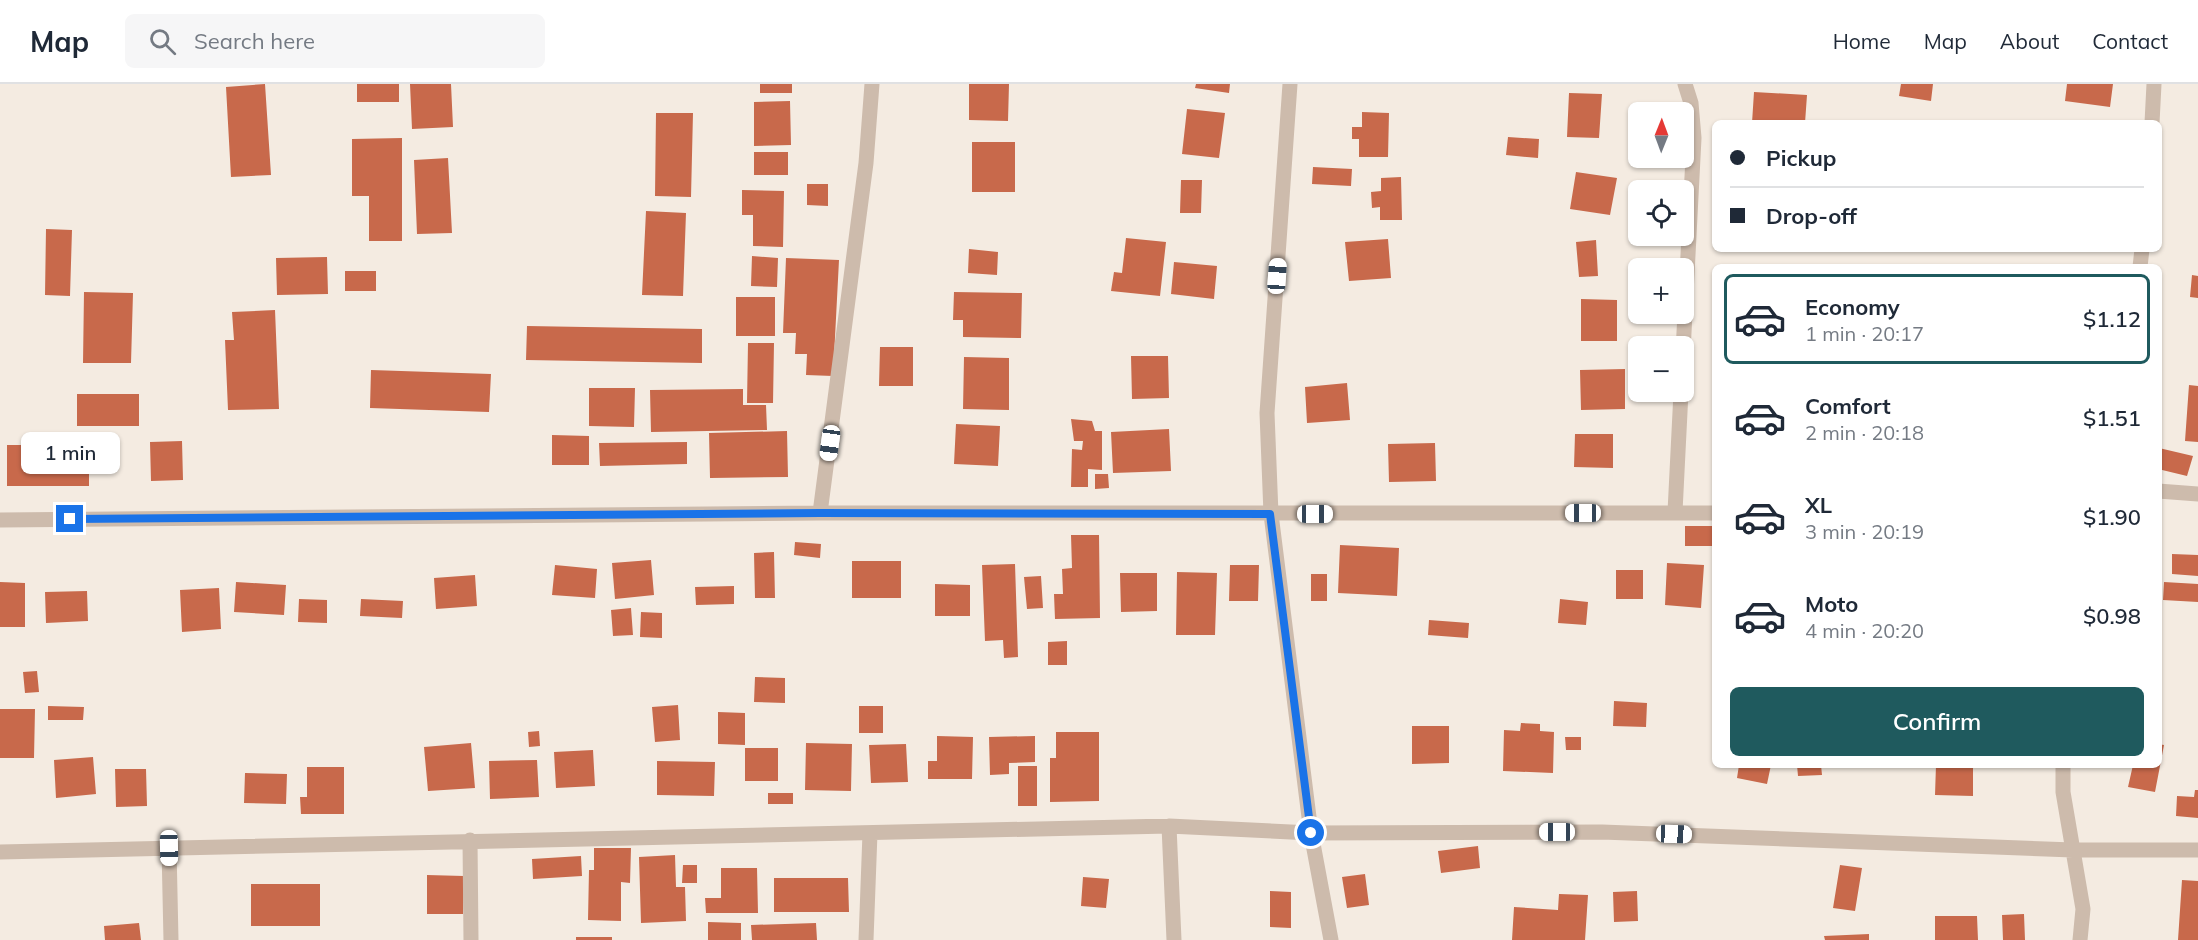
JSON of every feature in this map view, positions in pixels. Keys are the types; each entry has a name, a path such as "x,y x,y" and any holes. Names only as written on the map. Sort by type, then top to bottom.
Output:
{"street":[{"path":"820,513 866,163 872,84"},
{"path":"1290,84 1267,413 1270,514 1311,833 1331,940"},
{"path":"1684,336 1694,138 1691,103 1685,84"},
{"path":"2151,120 2154,84"},
{"path":"1675,512 1680,402"},
{"path":"2162,491 2198,494"},
{"path":"0,520 820,513 1712,513"},
{"path":"2063,768 2063,792 2083,909 2080,940"},
{"path":"1169,826 1174,940"},
{"path":"0,852 1169,826 1311,833 1602,832 2073,850 2198,850"},
{"path":"866,940 870,833"},
{"path":"470,840 471,940"},
{"path":"169,848 171,940"}],"building":[{"path":"265,84 271,175 231,177 226,87"},
{"path":"357,84 399,84 399,102 357,102"},
{"path":"410,84 451,84 453,127 412,129"},
{"path":"760,84 792,84 792,93 760,93"},
{"path":"969,84 1009,84 1008,121 969,120"},
{"path":"1196,84 1230,84 1229,93 1195,88"},
{"path":"1901,84 1933,84 1931,101 1899,96"},
{"path":"2067,84 2113,84 2110,107 2065,101"},
{"path":"1754,92 1807,95 1805,120 1752,120"},
{"path":"1569,93 1602,94 1599,138 1567,137"},
{"path":"790,101 791,145 754,146 754,102"},
{"path":"1187,109 1225,113 1219,158 1182,154"},
{"path":"1362,112 1389,113 1388,157 1359,157 1359,139 1352,139 1352,127 1362,127"},
{"path":"656,113 693,113 691,197 655,196"},
{"path":"1508,137 1539,139 1538,158 1506,155"},
{"path":"402,138 402,241 369,241 369,196 352,196 352,139"},
{"path":"972,142 1015,142 1015,192 972,192"},
{"path":"754,152 788,152 788,175 754,175"},
{"path":"448,158 452,233 417,234 414,160"},
{"path":"1313,167 1352,169 1351,186 1312,184"},
{"path":"1576,172 1617,178 1610,215 1570,209"},
{"path":"1401,177 1402,220 1380,220 1380,207 1372,208 1371,192 1381,191 1381,178"},
{"path":"1181,180 1202,180 1201,213 1180,213"},
{"path":"807,184 828,184 828,206 807,205"},
{"path":"742,190 784,191 783,247 753,246 753,215 742,215"},
{"path":"646,211 686,213 683,296 642,295"},
{"path":"46,229 72,230 70,296 45,295"},
{"path":"1126,238 1166,242 1160,296 1111,291 1114,272 1122,273"},
{"path":"1388,239 1391,278 1349,281 1345,242"},
{"path":"1596,240 1598,276 1579,277 1576,242"},
{"path":"969,249 998,252 997,275 968,273"},
{"path":"752,256 778,258 777,287 751,286"},
{"path":"327,257 328,294 277,295 276,258"},
{"path":"786,258 839,260 833,376 806,375 807,354 795,354 796,333 783,333"},
{"path":"1174,262 1217,266 1214,299 1171,294"},
{"path":"345,271 376,271 376,291 345,291"},
{"path":"2192,275 2198,276 2198,298 2190,297"},
{"path":"84,292 133,293 131,363 83,363"},
{"path":"954,292 1022,293 1021,338 963,337 963,320 953,320"},
{"path":"736,297 775,297 775,336 736,336"},
{"path":"1581,299 1617,300 1617,341 1581,341"},
{"path":"275,310 279,409 228,410 225,340 234,340 232,312"},
{"path":"527,326 702,329 702,363 526,360"},
{"path":"748,343 774,343 773,403 747,403"},
{"path":"880,347 913,347 913,386 879,386"},
{"path":"1131,356 1168,356 1169,398 1132,399"},
{"path":"964,357 1009,358 1009,410 963,409"},
{"path":"1625,369 1625,409 1581,410 1580,370"},
{"path":"371,370 491,374 489,412 370,408"},
{"path":"1347,383 1350,420 1307,423 1305,387"},
{"path":"2189,385 2198,386 2198,442 2185,441"},
{"path":"589,388 635,388 634,427 589,426"},
{"path":"743,389 743,405 766,405 767,430 651,432 650,390"},
{"path":"77,394 139,394 139,426 77,426"},
{"path":"1071,419 1092,421 1095,431 1102,431 1102,470 1088,469 1088,487 1071,487 1072,449 1082,450 1083,441 1074,441"},
{"path":"956,424 1000,426 998,466 954,464"},
{"path":"1169,429 1171,471 1113,473 1111,432"},
{"path":"787,431 788,477 710,478 709,433"},
{"path":"1575,434 1613,434 1613,468 1574,467"},
{"path":"552,435 589,436 589,465 552,465"},
{"path":"182,441 183,480 151,481 150,442"},
{"path":"687,442 687,464 600,466 599,443"},
{"path":"1435,443 1436,481 1389,482 1388,444"},
{"path":"7,445 89,445 89,486 7,486"},
{"path":"2162,449 2193,456 2187,476 2162,470"},
{"path":"1095,474 1108,474 1109,488 1095,489"},
{"path":"1685,526 1712,526 1712,546 1685,546"},
{"path":"1071,535 1099,535 1100,618 1055,619 1054,594 1063,594 1062,569 1072,568"},
{"path":"795,542 821,544 820,558 794,555"},
{"path":"1340,545 1399,548 1397,596 1338,593"},
{"path":"774,552 775,598 755,598 754,553"},
{"path":"2172,554 2198,555 2198,576 2172,574"},
{"path":"651,560 654,595 615,599 612,563"},
{"path":"852,561 901,561 901,598 852,598"},
{"path":"1667,563 1704,565 1701,608 1665,605"},
{"path":"1015,564 1018,657 1004,658 1003,640 985,641 982,565"},
{"path":"555,565 597,569 595,598 552,595"},
{"path":"1230,565 1259,565 1258,601 1229,601"},
{"path":"1616,570 1643,570 1643,599 1616,599"},
{"path":"1177,572 1217,573 1215,635 1176,635"},
{"path":"1120,573 1157,573 1157,611 1121,612"},
{"path":"1311,574 1327,574 1327,601 1311,601"},
{"path":"475,575 477,606 436,609 434,578"},
{"path":"1041,576 1043,608 1027,609 1024,577"},
{"path":"0,582 25,583 25,627 0,627"},
{"path":"236,582 286,585 284,615 234,612"},
{"path":"2164,582 2198,584 2198,602 2163,600"},
{"path":"935,584 970,585 970,616 935,616"},
{"path":"734,586 734,604 696,605 695,587"},
{"path":"219,588 221,629 182,632 180,590"},
{"path":"87,591 88,621 46,623 45,592"},
{"path":"299,599 327,600 327,623 298,622"},
{"path":"361,599 403,601 402,618 360,616"},
{"path":"1560,599 1588,602 1586,625 1558,623"},
{"path":"631,608 633,635 613,636 611,610"},
{"path":"641,612 662,613 662,638 640,637"},
{"path":"1429,620 1469,623 1468,638 1428,635"},
{"path":"1067,641 1067,665 1048,665 1048,642"},
{"path":"37,671 39,692 25,693 23,672"},
{"path":"755,677 785,678 785,703 754,702"},
{"path":"1614,701 1647,703 1646,727 1613,726"},
{"path":"678,705 680,740 655,742 652,707"},
{"path":"48,706 84,707 83,720 48,720"},
{"path":"859,706 883,706 883,733 859,733"},
{"path":"0,709 35,709 34,758 0,758"},
{"path":"718,712 745,713 745,745 718,744"},
{"path":"1521,723 1540,724 1540,731 1554,732 1553,773 1503,771 1504,730 1520,731"},
{"path":"1412,726 1449,726 1449,763 1412,764"},
{"path":"539,731 540,746 529,747 528,732"},
{"path":"1056,732 1099,732 1099,801 1050,802 1050,758 1056,758"},
{"path":"937,736 973,737 972,779 928,779 928,761 937,761"},
{"path":"1035,736 1035,762 1009,763 1009,774 990,775 989,737"},
{"path":"1565,737 1581,737 1581,750 1566,750"},
{"path":"471,743 475,788 428,791 424,747"},
{"path":"806,743 852,744 851,791 805,790"},
{"path":"906,744 908,782 871,783 869,745"},
{"path":"745,748 778,748 778,781 745,781"},
{"path":"593,750 595,786 556,788 554,752"},
{"path":"93,757 96,794 56,798 54,760"},
{"path":"537,760 539,797 490,799 489,761"},
{"path":"657,761 715,762 714,796 657,795"},
{"path":"1018,766 1037,766 1037,806 1018,806"},
{"path":"307,767 344,767 344,814 301,814 300,797 307,797"},
{"path":"1739,768 1770,768 1767,784 1737,778"},
{"path":"1797,768 1821,768 1822,775 1798,776"},
{"path":"1936,768 1973,768 1973,796 1935,795"},
{"path":"2132,768 2160,768 2155,792 2128,787"},
{"path":"115,769 146,769 147,806 116,807"},
{"path":"245,773 287,774 286,804 244,803"},
{"path":"2195,790 2198,790 2198,818 2176,816 2177,796 2194,797"},
{"path":"768,793 793,793 793,804 768,804"},
{"path":"1478,846 1480,868 1441,873 1438,851"},
{"path":"594,848 631,848 630,883 621,882 621,921 588,920 589,870 594,870"},
{"path":"675,855 676,887 685,887 686,921 641,923 639,857"},
{"path":"581,856 582,876 533,879 532,859"},
{"path":"683,865 697,865 697,883 682,883"},
{"path":"1840,865 1862,868 1855,911 1833,908"},
{"path":"721,868 757,868 758,913 706,913 705,898 721,898"},
{"path":"1365,874 1369,905 1347,908 1342,877"},
{"path":"427,875 464,876 463,914 427,914"},
{"path":"1083,877 1109,879 1106,908 1081,906"},
{"path":"774,878 848,878 849,912 774,912"},
{"path":"2182,880 2198,881 2198,940 2178,940"},
{"path":"251,884 320,884 320,926 251,926"},
{"path":"1270,891 1291,892 1291,928 1270,927"},
{"path":"1637,891 1638,921 1614,922 1613,892"},
{"path":"1559,894 1588,895 1585,940 1512,940 1514,907 1558,910"},
{"path":"2024,914 2025,940 2003,940 2002,915"},
{"path":"1935,916 1977,916 1978,940 1935,940"},
{"path":"708,922 741,923 741,940 708,940"},
{"path":"139,923 141,940 105,940 104,926"},
{"path":"816,923 817,940 752,940 751,925"},
{"path":"1869,934 1869,940 1825,940 1824,936"},
{"path":"576,937 612,937 612,940 576,940"}],"route":[{"path":"70,519 820,513 1270,514 1311,833"}]}
